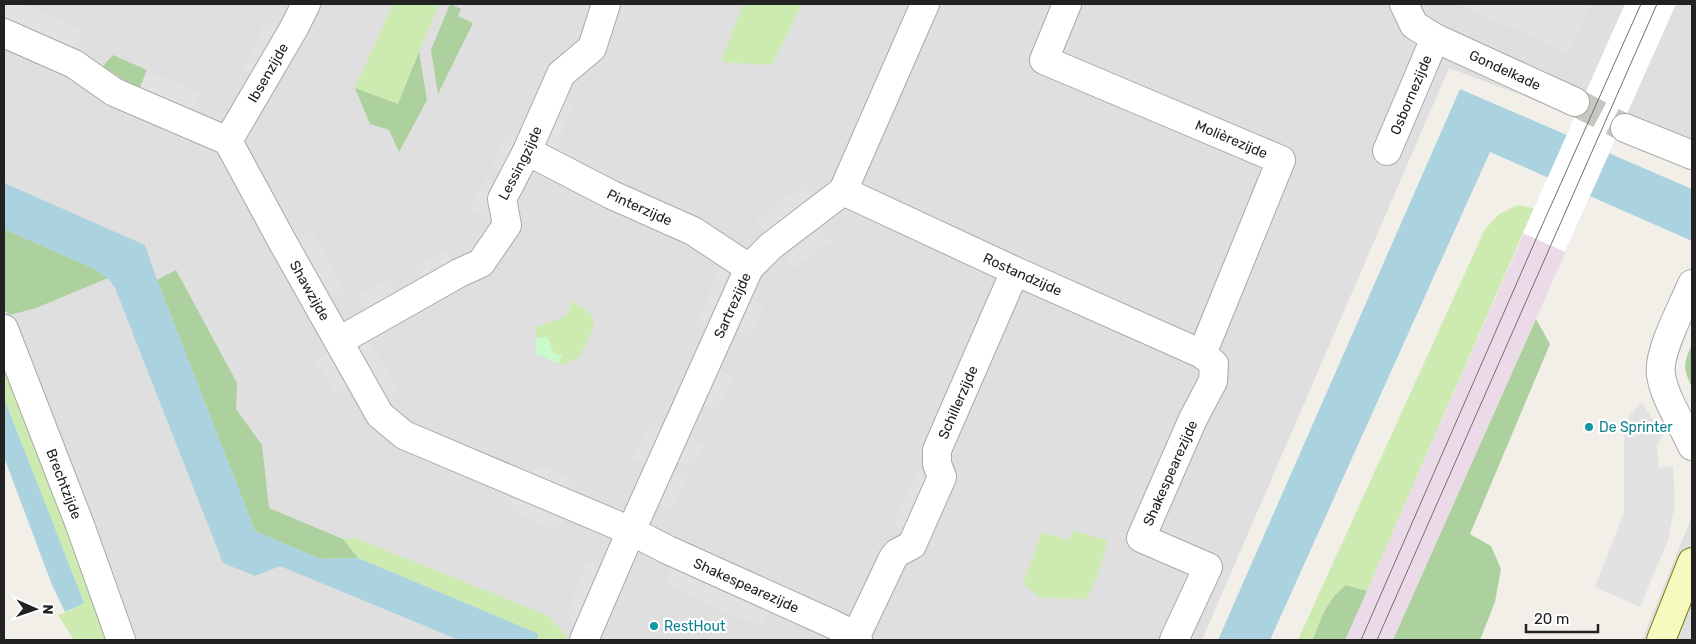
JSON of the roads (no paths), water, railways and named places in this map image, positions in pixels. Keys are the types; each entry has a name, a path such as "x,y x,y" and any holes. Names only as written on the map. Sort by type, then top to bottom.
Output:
{"street":[{"name":"Ibsenzijde","path":"228,140 294,28 306,4"},
{"name":"Lessingzijde","path":"339,341 480,263 507,225 502,199 527,151 561,74 592,48 606,4"},
{"name":"Sartrezijde","path":"584,640 749,268 771,246 843,191 925,4"},
{"name":"Molièrezijde","path":"1067,4 1044,60 1281,160 1202,354"},
{"path":"1404,4 1414,25 1435,38"},
{"path":"4,33 74,64 114,92 228,140"},
{"name":"Gondelkade","path":"1435,38 1575,102"},
{"name":"Osbornezijde","path":"1387,151 1435,38"},
{"path":"1625,128 1692,155"},
{"name":"Shawzijde","path":"228,140 282,241 380,415 404,435 631,531"},
{"name":"Pinterzijde","path":"527,151 612,196 694,231 749,268"},
{"name":"Rostandzijde","path":"843,191 1015,271 1202,354"},
{"name":"Schillerzijde","path":"857,638 893,558 897,553 912,545 942,477 937,464 937,450 1015,271"},
{"path":"1692,284 1663,353 1661,374 1670,400 1692,446"},
{"name":"Brechtzijde","path":"4,329 80,525 121,640"},
{"name":"Shakespearezijde","path":"1174,640 1208,567 1141,538 1193,419 1214,380 1214,364 1202,354"},
{"name":"Shakespearezijde","path":"631,531 857,638"},
{"path":"1661,640 1692,562"}],"water":[{"path":"1460,89 1692,189 1692,241 1490,152 1270,640 1218,640"},
{"path":"4,183 145,245 255,531 320,559 358,558 539,634 536,640 459,640 280,566 255,576 223,563 115,288 108,278 93,268 4,229"},
{"path":"4,398 84,603 65,612 52,585 4,457"}],"tunnel":[{"path":"1575,102 1625,128"}],"tram line":[{"path":"1361,640 1641,4"},
{"path":"1377,640 1657,4"}],"place":[{"name":"De Sprinter","path":"1589,427"},
{"name":"RestHout","path":"654,626"}]}
